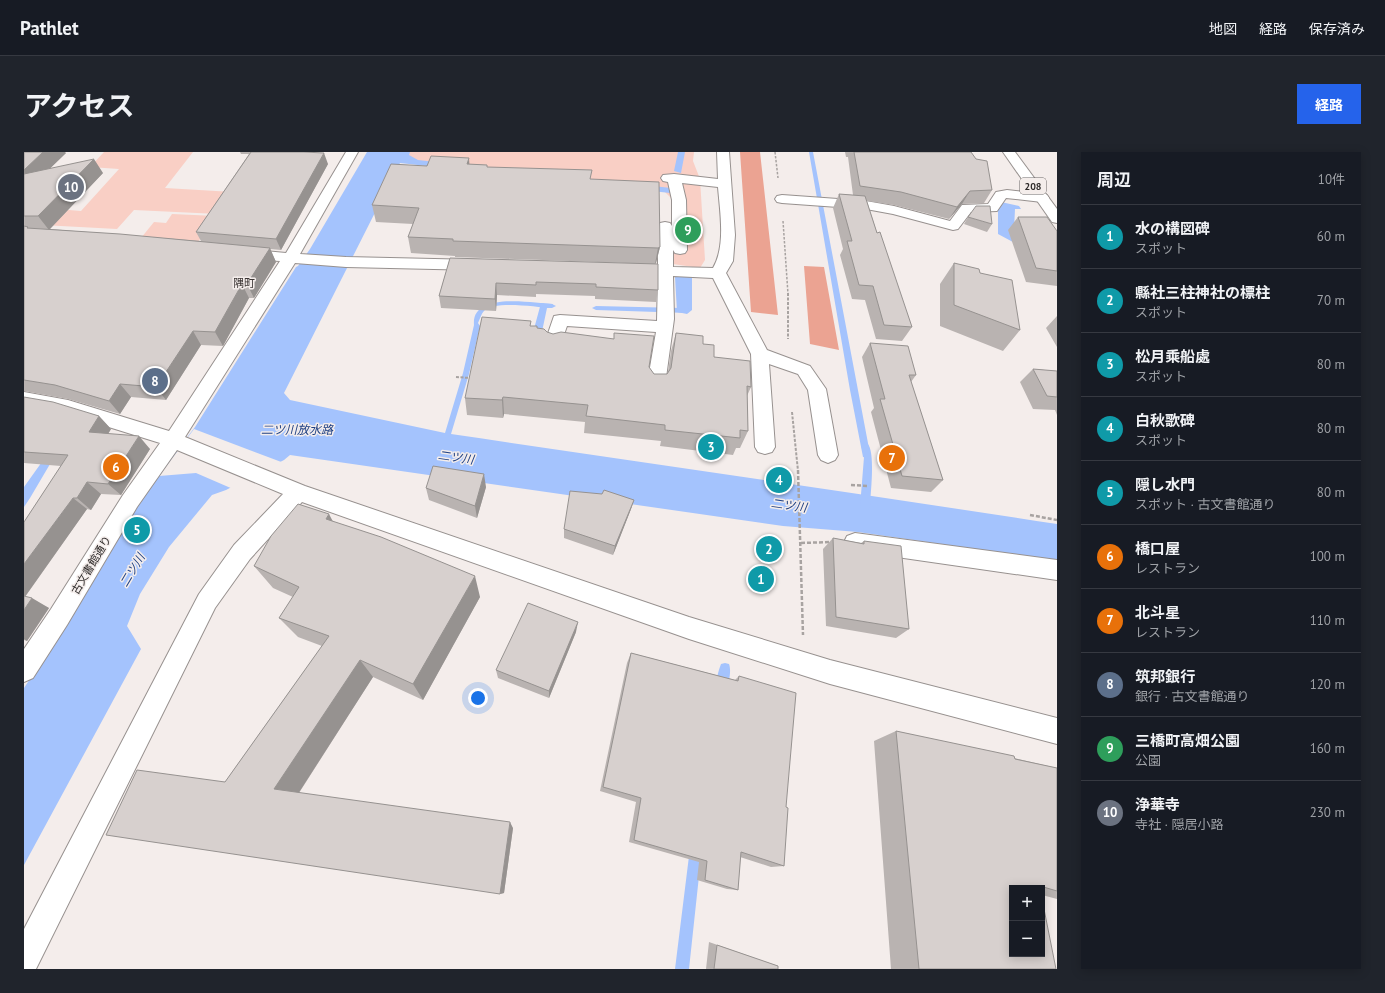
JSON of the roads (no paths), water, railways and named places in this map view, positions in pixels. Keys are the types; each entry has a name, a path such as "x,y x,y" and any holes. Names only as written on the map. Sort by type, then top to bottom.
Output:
{"main road":[{"name":"古文書館通り","path":"24,670 59,617 130,501 178,442 296,258 352,152"},
{"path":"718,273 725,261 728,235 723,152"},
{"name":"208","path":"1008,152 1057,219"},
{"path":"656,385 673,271 679,200 671,178 724,184"},
{"path":"782,199 866,205 894,210 953,226 967,208 992,208 1001,196 1007,194 1042,198"},
{"path":"665,226 673,271"},
{"path":"230,252 346,262 494,265"},
{"path":"611,269 718,273"},
{"path":"718,273 760,354 765,447"},
{"path":"552,345 560,320 666,318"},
{"path":"760,354 804,370 817,389 828,455"},
{"path":"24,399 68,407 178,442 298,492 688,628 804,663 948,703 1057,731"},
{"path":"24,961 208,601 242,552 298,492"},
{"path":"855,542 1057,570"}],"water":[{"path":"367,152 410,152 409,155 418,160 671,188 679,194 400,163 284,393 290,400 445,433 463,373 476,314 482,307 492,303 505,301 553,304 551,308 516,305 496,306 483,312 478,323 480,326 469,374 451,434 1057,524 1057,561 858,532 783,526 290,455 284,460 226,490 212,495 169,547 140,594 127,626 141,649 24,865 24,688 84,597 141,498 195,427 296,267 310,249"},
{"path":"678,152 685,152 681,173 674,171"},
{"path":"809,152 813,152 871,459 863,457"},
{"path":"1001,202 1019,206 1021,209 1015,209 1014,230 1045,259 998,234 998,210"},
{"path":"680,275 692,276 692,310 687,314 677,312 675,277"},
{"path":"73,425 24,507 24,487 44,459"}],"waterway":[{"path":"535,340 536,341 544,305 552,306"},
{"path":"596,308 685,311 684,305"},
{"path":"865,445 868,457 865,507"},
{"path":"721,690 725,668"},
{"path":"682,969 696,848"}],"place":[{"name":"浄華寺","path":"71,187"},
{"name":"三橋町高畑公園","path":"688,230"},
{"name":"筑邦銀行","path":"155,381"},
{"name":"松月乘船處","path":"711,447"},
{"name":"北斗星","path":"892,458"},
{"name":"橋口屋","path":"116,467"},
{"name":"白秋歌碑","path":"779,480"},
{"name":"隠し水門","path":"137,530"},
{"name":"縣社三柱神社の標柱","path":"769,549"},
{"name":"水の構図碑","path":"761,579"}],"district":[{"name":"隅町","path":"244,283"}],"water label":[{"name":"二ツ川放水路","path":"297,429"},
{"name":"二ツ川","path":"456,457"},
{"name":"二ツ川","path":"789,505"},
{"name":"二ツ川","path":"132,570"}]}
